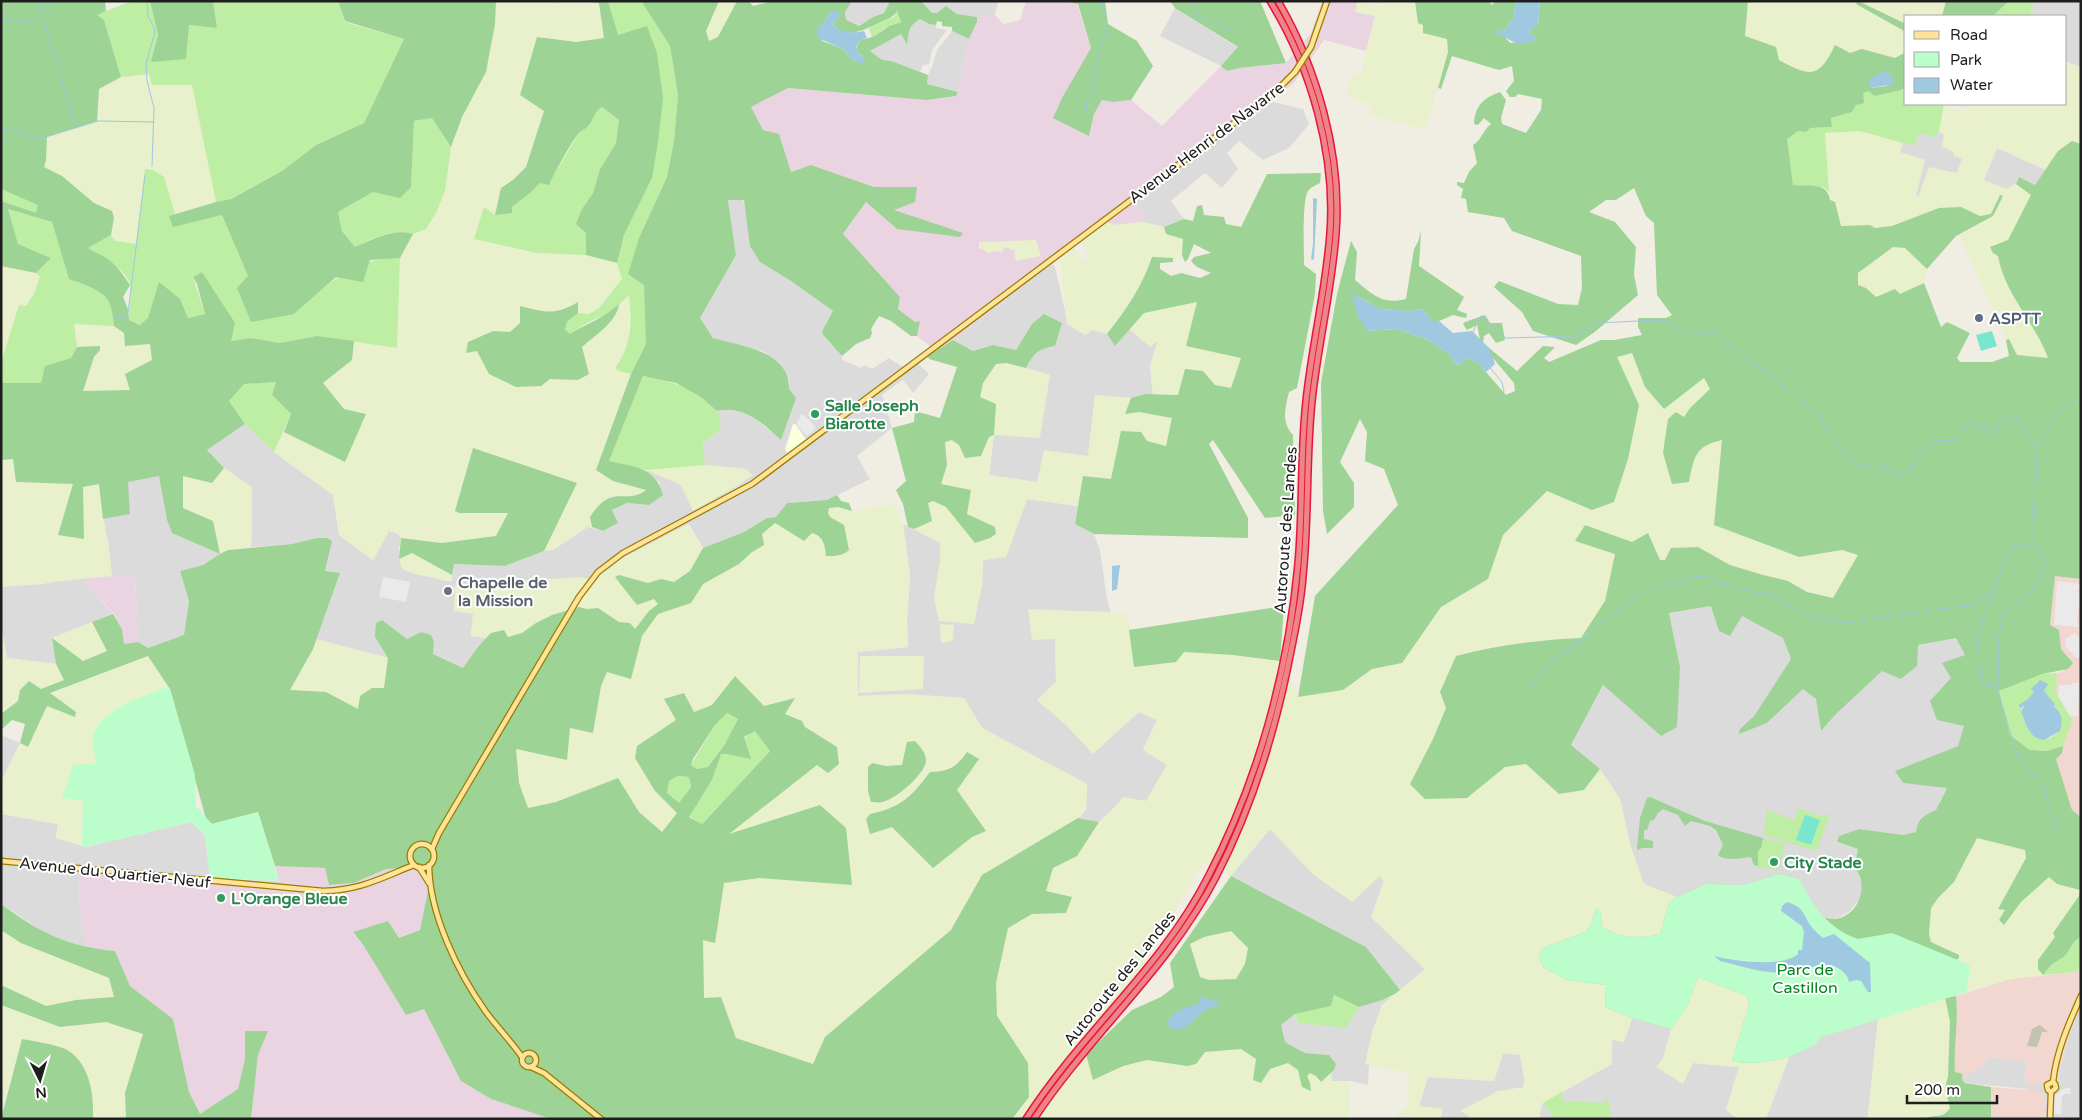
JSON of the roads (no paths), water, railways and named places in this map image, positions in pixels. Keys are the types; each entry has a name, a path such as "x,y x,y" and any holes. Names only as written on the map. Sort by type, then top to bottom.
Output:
{"highway":[{"name":"Autoroute des Landes","path":"1026,1119 1050,1083 1082,1042 1162,950 1194,903 1220,854 1246,792 1281,674 1298,563 1306,402 1326,274 1330,230 1330,194 1320,122 1306,75 1292,41 1270,1"},
{"name":"Autoroute des Landes","path":"1034,1119 1071,1066 1167,953 1203,899 1226,857 1248,804 1266,753 1281,699 1295,634 1303,580 1312,403 1331,284 1337,230 1335,184 1326,120 1312,73 1278,1"}],"main road":[{"name":"Avenue Henri de Navarre","path":"439,833 579,597 600,570 634,546 752,484 1274,93 1295,72 1311,47 1328,1"},
{"path":"431,888 411,859 411,852 415,846 425,844 439,833"},
{"path":"432,849 439,833"},
{"path":"425,844 432,849 434,856 429,865 431,888 448,942 467,983 486,1012 513,1044 522,1057 524,1065 531,1066 544,1073 601,1119"},
{"path":"398,871 411,859"},
{"name":"Avenue du Quartier-Neuf","path":"1,861 323,891 355,888 378,881 398,871"},
{"path":"398,871 429,865"},
{"path":"2050,1119 2051,1092 2056,1088 2052,1082 2056,1060 2081,996"},
{"path":"513,1044 526,1053 534,1054 544,1073"},
{"path":"522,1057 526,1053"},
{"path":"531,1066 536,1061"}],"water":[{"path":"1516,1 1540,1 1538,25 1529,31 1537,40 1518,43 1495,33 1495,29 1504,31 1513,19"},
{"path":"830,12 839,12 840,15 833,24 839,30 851,32 864,31 867,38 859,41 856,47 859,54 865,58 863,63 855,62 841,48 818,38 817,28 825,21"},
{"path":"1883,72 1890,73 1894,84 1871,88 1869,86 1869,79"},
{"path":"1313,198 1317,199 1314,260 1311,259 1313,244"},
{"path":"1357,296 1380,309 1408,311 1423,309 1432,321 1439,321 1453,333 1472,331 1489,348 1495,364 1486,372 1478,363 1467,358 1458,366 1448,353 1428,340 1397,329 1367,331 1357,314 1352,297"},
{"path":"1120,565 1117,589 1112,591 1112,566"},
{"path":"2040,680 2048,684 2044,691 2055,704 2054,707 2061,715 2062,720 2060,731 2044,740 2031,734 2021,712 2024,706 2020,708 2019,705 2034,692 2031,689"},
{"path":"1787,902 1802,911 1812,928 1823,938 1834,934 1870,963 1871,992 1868,992 1861,981 1849,982 1845,973 1825,964 1797,972 1782,973 1756,970 1720,961 1714,956 1733,960 1770,962 1781,961 1798,954 1798,950 1802,950 1804,932 1802,926 1781,911 1782,906"},
{"path":"1200,997 1219,1002 1219,1005 1206,1010 1183,1028 1173,1028 1168,1025 1174,1013 1198,1004"}],"waterway":[{"path":"38,1 76,127"},
{"path":"40,10 54,1"},
{"path":"147,1 148,16 155,32 146,64 147,81 154,108 152,166"},
{"path":"1088,117 1086,103 1095,88 1094,72 1106,21 1102,1"},
{"path":"1191,1 1197,16 1206,18 1235,32"},
{"path":"1,20 38,20"},
{"path":"1,127 39,139 98,121 154,122"},
{"path":"115,319 123,318 128,313 145,175"},
{"path":"1349,289 1356,297"},
{"path":"1473,333 1481,316 1485,317 1490,327 1506,338 1578,336 1598,323 1657,320 1669,321 1685,333 1692,333 1694,336 1716,330 1729,345 1775,379 1777,383 1783,385 1803,403 1818,412 1826,430 1850,459 1860,467 1867,465 1873,468 1887,466 1896,475 1904,474 1908,471 1921,452 1926,451 1929,443 1936,440 1954,441 1969,423 1975,421 1977,427 1983,426 1985,429 1990,429 1993,434 1999,429 1999,423 2002,418 2008,417 2011,422 2018,418 2035,448"},
{"path":"1452,369 1455,362"},
{"path":"1490,368 1502,382 1504,392 1499,398"},
{"path":"2057,830 2042,783 2017,755 1996,685 1999,682 1998,643 2003,613 2033,590 2046,563 2033,538 2037,466 2035,448 2061,410 2081,398"},
{"path":"1995,685 1981,684 1978,635 2004,563 2012,547 2029,546 2033,543"},
{"path":"1528,690 1555,658 1569,652 1588,633 1632,601 1645,589 1664,590 1668,585 1683,582 1695,576 1707,577 1718,584 1729,585 1736,589 1770,594 1805,615 1848,623 1969,606 1993,592"}],"place":[{"name":"ASPTT","path":"1979,318"},
{"name":"Salle Joseph Biarotte","path":"815,414"},
{"name":"Chapelle de la Mission","path":"448,591"},
{"name":"City Stade","path":"1774,862"},
{"name":"L'Orange Bleue","path":"221,898"}],"park label":[{"name":"Parc de Castillon","path":"1805,978"}]}
